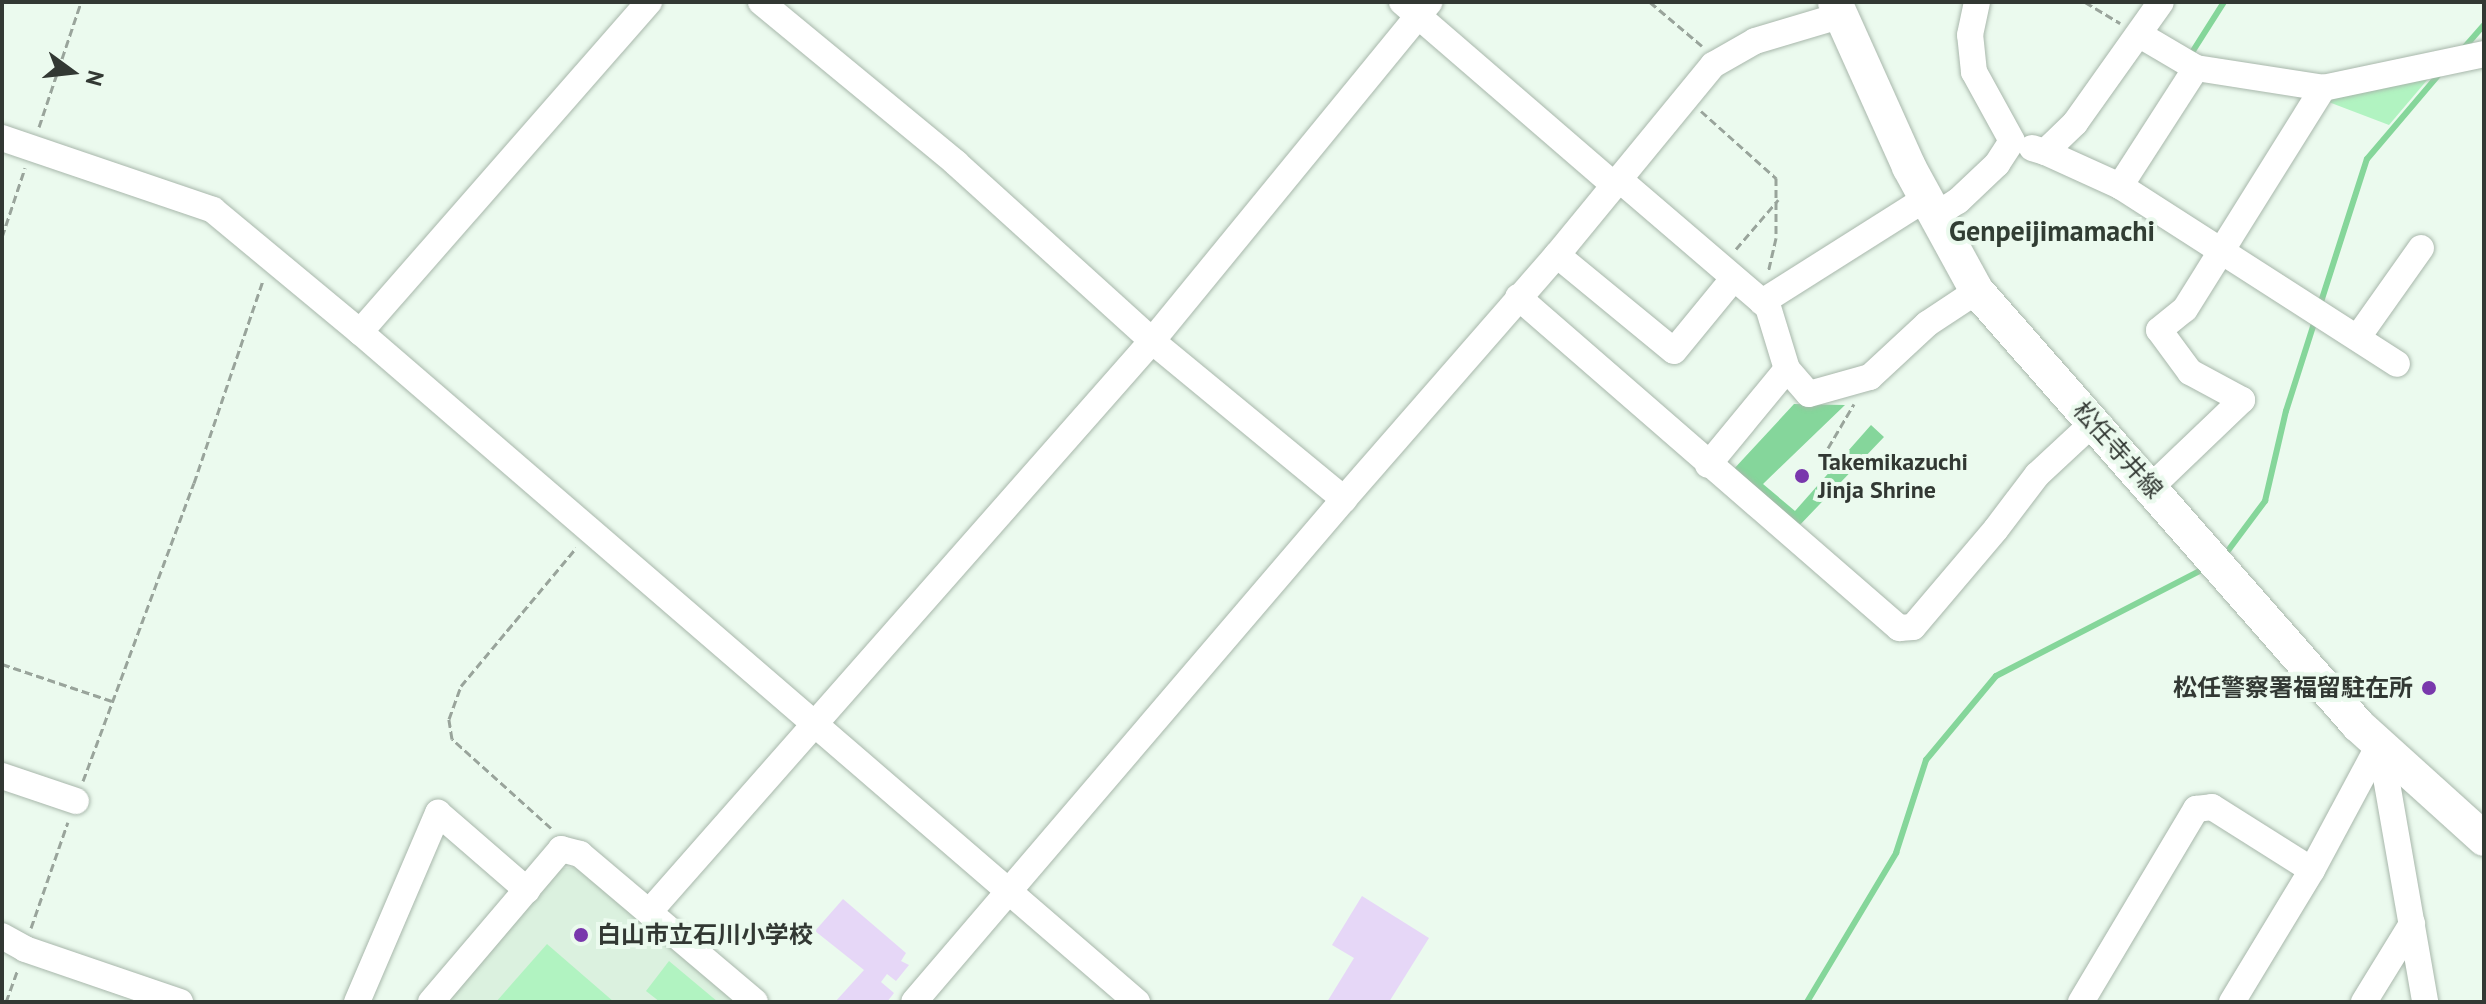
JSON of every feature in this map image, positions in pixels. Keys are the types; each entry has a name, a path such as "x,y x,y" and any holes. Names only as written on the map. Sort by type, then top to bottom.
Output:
{"main road":[{"name":"松任寺井線","path":"1838,8 1929,208 1977,291 2358,725 2484,839"}],"street":[{"path":"360,332 649,2"},
{"path":"761,2 956,163 1152,341 1344,499"},
{"path":"1977,2 1970,35 1974,72 2012,141 2045,152 2120,186 2397,364"},
{"path":"2045,152 2075,123 2161,2"},
{"path":"650,911 1152,341 1416,7 1618,183 1768,307 1787,369 1809,394 1870,377 1927,324 1977,291"},
{"path":"914,1002 1557,255 1720,61 1755,41 1838,8"},
{"path":"2140,35 2196,68 2323,88 2484,54"},
{"path":"2120,186 2196,68"},
{"path":"2151,487 2242,400 2190,372 2159,330 2185,309 2323,88"},
{"path":"2,138 213,210 360,332 1137,1002"},
{"path":"1762,302 1929,208 1958,201 1997,164 2012,141"},
{"path":"2358,337 2421,248"},
{"path":"1557,255 1674,351 1727,272"},
{"path":"1518,297 1899,628 1913,627 2037,475 2093,423"},
{"path":"1708,465 1787,369"},
{"path":"2232,1002 2312,870 2380,743"},
{"path":"2380,743 2425,1002"},
{"path":"2,776 76,801"},
{"path":"2081,1002 2196,809 2212,807 2312,870"},
{"path":"357,1002 438,813 527,890"},
{"path":"431,1002 561,849 580,854 755,1002"},
{"path":"2364,1002 2412,924"},
{"path":"13,942 180,1002"}],"path":[{"path":"2,237 81,2"},
{"path":"1650,2 1720,61"},
{"path":"2085,2 2140,35"},
{"path":"1686,98 1770,169 1776,178 1776,238 1762,302"},
{"path":"1727,272 1778,200"},
{"path":"6,1002 13,942 76,801 194,483 272,258"},
{"path":"1828,448 1870,377"},
{"path":"561,849 549,824 452,739 449,719 461,686 590,531"},
{"path":"2,664 112,701"}],"shaded area":[{"name":"白山市立石川小学校","path":"583,867 736,1002 446,1002 559,868"}],"green space":[{"path":"2428,79 2389,125 2326,101 2327,97"},
{"path":"1794,404 1845,405 1763,484 1795,511 1871,425 1884,437 1797,528 1732,471"},
{"path":"547,944 614,1002 496,1002"},
{"path":"669,961 718,1002 660,1002 646,991"}],"building":[{"path":"1362,896 1429,938 1389,1002 1327,1002 1354,958 1332,945"},
{"path":"843,899 906,953 901,961 909,965 896,981 887,974 881,982 894,993 887,1002 835,1002 864,970 815,931"}],"waterway":[{"path":"2191,54 2224,2"},
{"path":"2463,49 2484,25"},
{"path":"2320,305 2367,159 2442,71"},
{"path":"2227,552 2265,501 2286,411 2315,320"},
{"path":"1807,1002 1896,853 1926,760 1996,676 2201,570"}],"place":[{"name":"Takemikazuchi Jinja Shrine","path":"1802,476"},
{"name":"松任警察署福留駐在所","path":"2429,688"},
{"name":"白山市立石川小学校","path":"581,935"}],"district":[{"name":"Genpeijimamachi","path":"2052,231"}]}
